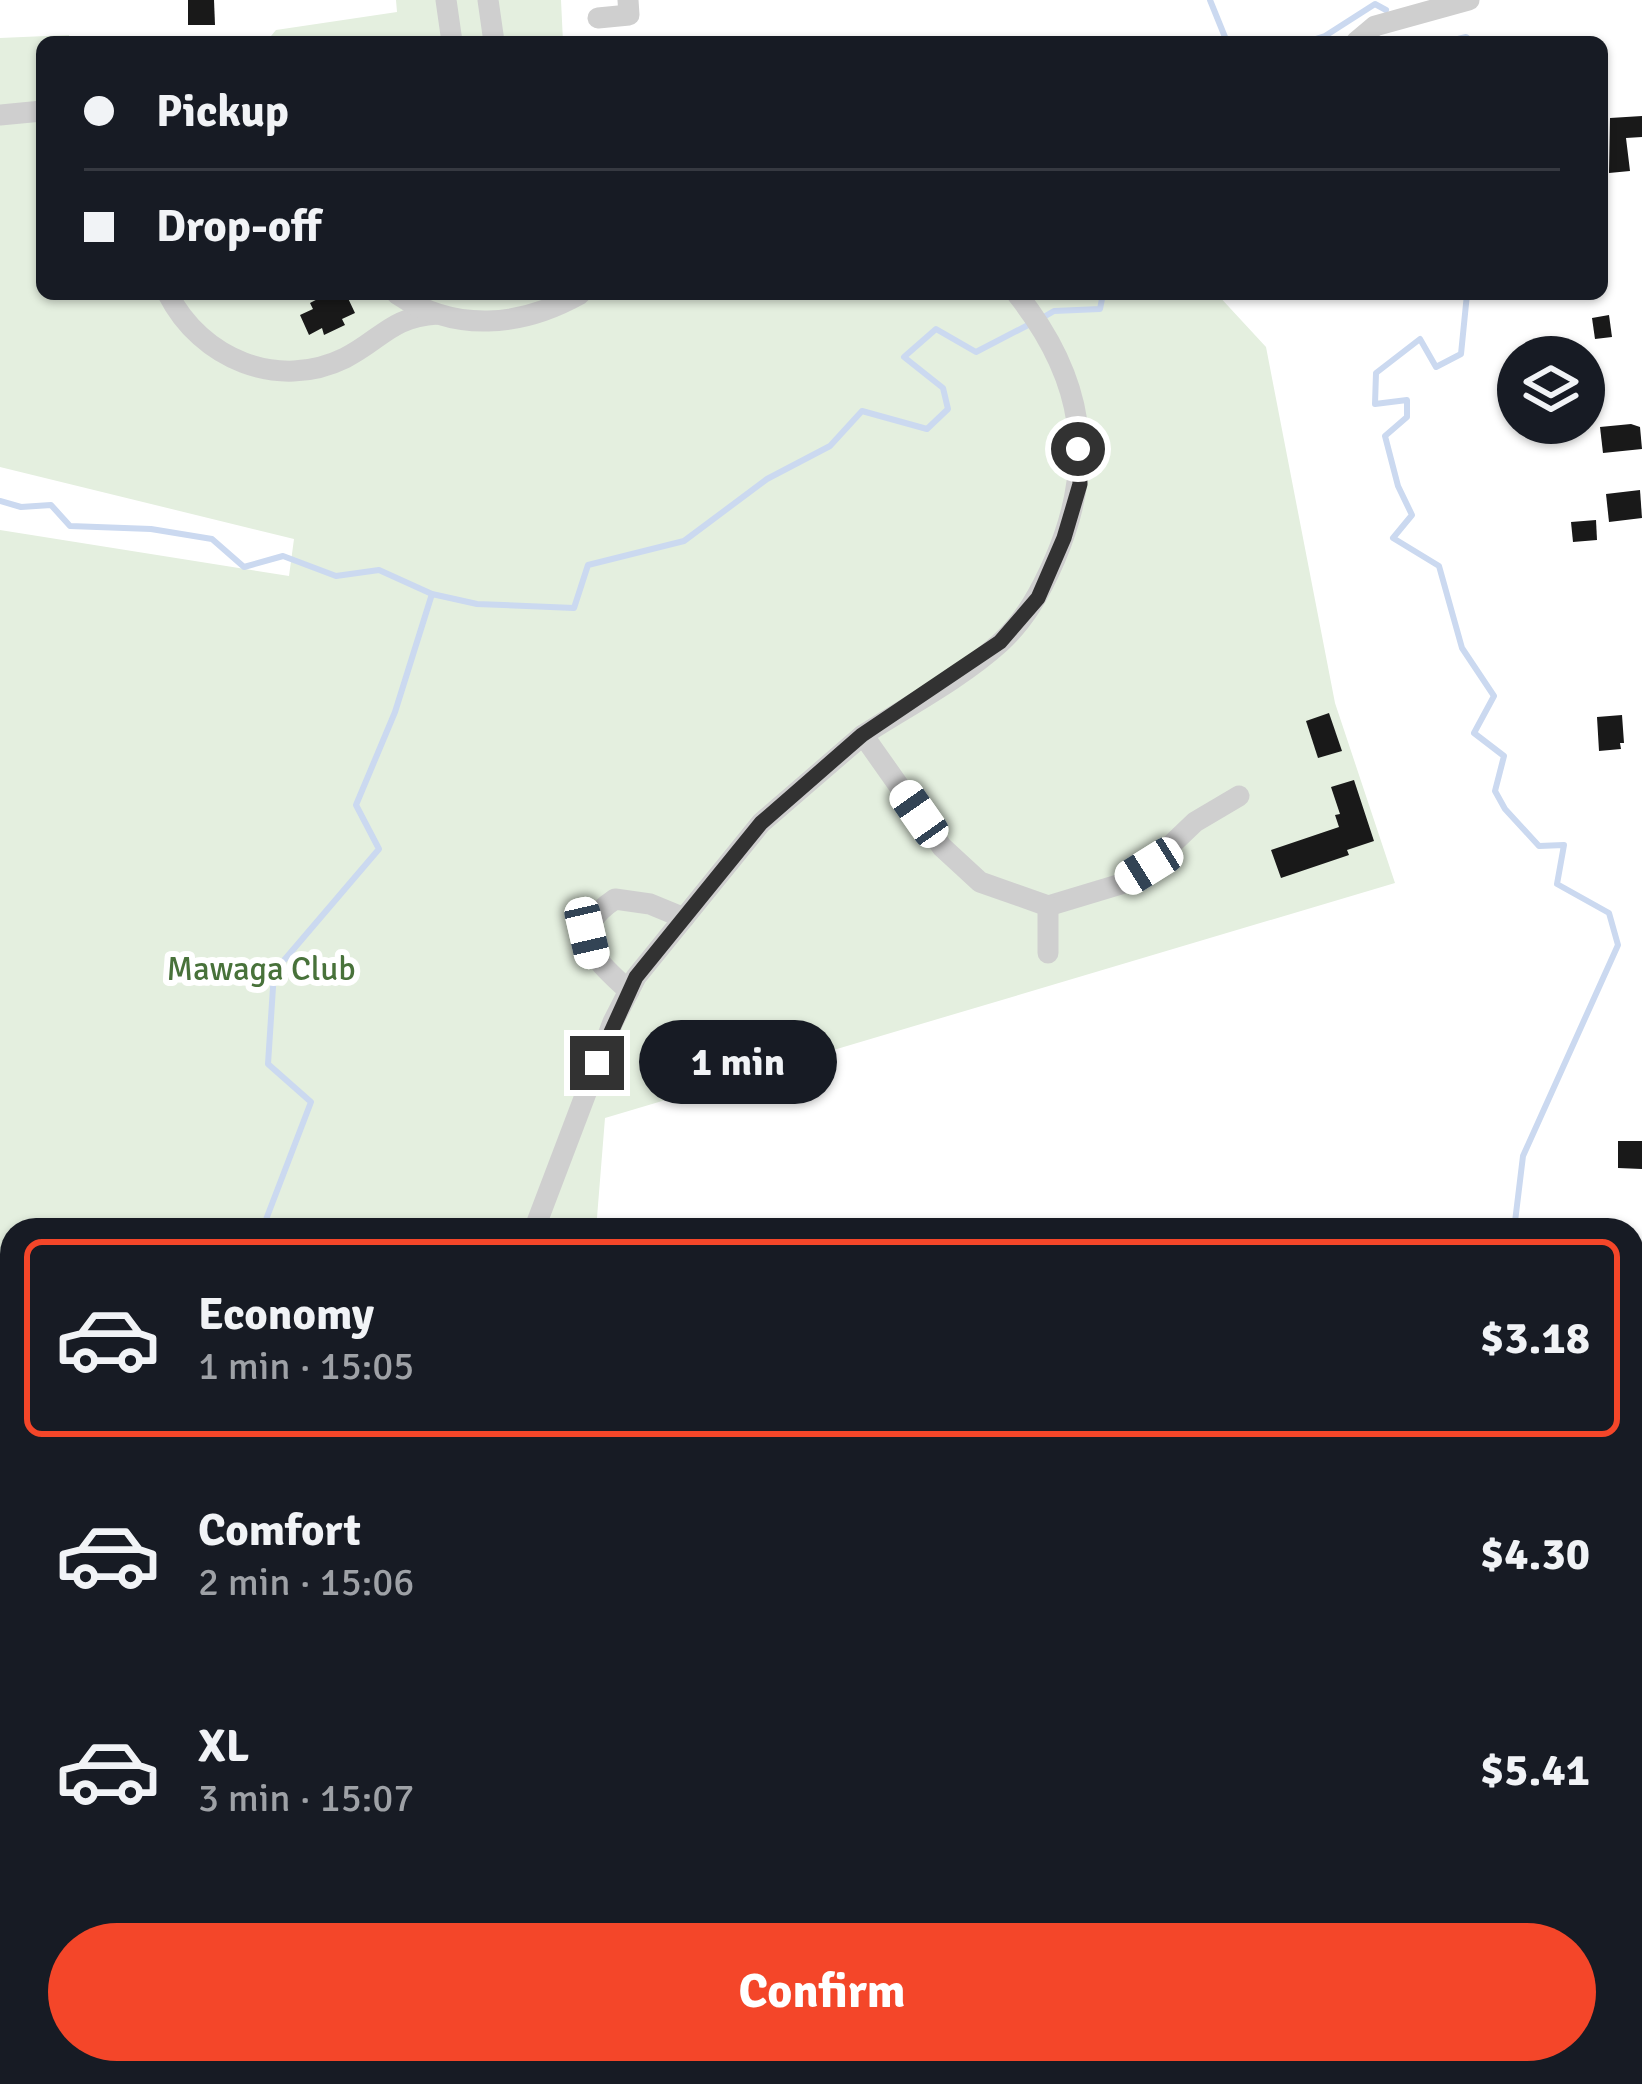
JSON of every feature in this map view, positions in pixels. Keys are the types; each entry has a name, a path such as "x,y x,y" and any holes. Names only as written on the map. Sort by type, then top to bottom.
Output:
{"street":[{"path":"446,0 451,36"},
{"path":"488,0 493,36"},
{"path":"598,18 629,15 628,0"},
{"path":"1363,36 1375,26 1469,0"},
{"path":"0,115 36,112"},
{"path":"172,300 190,328 218,351 251,366 289,371 327,365 361,348 394,322 437,314"},
{"path":"409,300 437,314 476,322 515,320 568,300"},
{"path":"539,1218 613,1022 629,992 684,918 761,823 862,735 1000,642 1038,598 1080,484 1077,413 1055,352 1021,300"},
{"path":"862,735 942,848 980,882 1048,906 1120,884 1149,866 1195,821 1239,796"},
{"path":"629,992 592,957 587,933 597,911 615,899 650,904 684,918"},
{"path":"1048,906 1048,953"}],"green space":[{"path":"396,0 561,0 563,36 271,36 276,30 397,12"},
{"name":"Mawaga Club","path":"36,36 36,300 1223,300 1266,347 1335,703 1395,883 605,1118 597,1218 0,1218 0,530 289,576 294,539 0,467 0,38"}],"building":[{"path":"188,0 214,0 215,25 188,25"},
{"path":"1642,116 1642,137 1626,138 1630,171 1609,173 1610,118"},
{"path":"349,300 355,313 342,319 345,325 324,335 322,328 309,335 300,315 313,309 310,303"},
{"path":"1609,315 1612,337 1595,336 1592,318"},
{"path":"1605,427 1640,427 1642,449 1603,453"},
{"path":"1640,490 1642,518 1609,522 1606,494"},
{"path":"1596,520 1597,540 1573,542 1571,522"},
{"path":"1329,713 1342,751 1318,758 1306,721"},
{"path":"1622,715 1621,749 1599,751 1597,717"},
{"path":"1354,780 1374,841 1347,850 1349,855 1281,878 1271,850 1339,827 1331,787"},
{"path":"1618,1141 1642,1141 1642,1169 1618,1168"}],"waterway":[{"path":"1210,0 1225,36"},
{"path":"1325,36 1375,4 1386,10"},
{"path":"1042,318 1054,311 1100,309 1102,300"},
{"path":"1466,300 1461,354 1436,367 1420,339 1376,373 1375,404 1407,400 1407,417 1385,436 1398,486 1412,515 1393,538 1439,566 1462,648 1494,696 1474,733 1504,756 1495,791 1539,846 1564,845 1557,884 1609,913 1618,945 1523,1156 1515,1218"},
{"path":"0,501 21,507 51,505 70,526 151,529 212,539 244,567 283,556 336,576 379,570 432,594 477,604 574,608 588,565 684,541 767,479 830,446 862,411 927,429 948,409 943,388 904,357 936,329 976,352 1030,324"},
{"path":"267,1218 311,1102 268,1064 274,972 379,849 356,805 395,712 432,594"}],"route":[{"path":"597,1063 636,977 761,823 862,735 1000,642 1038,598 1064,538 1080,484 1078,449"}]}
